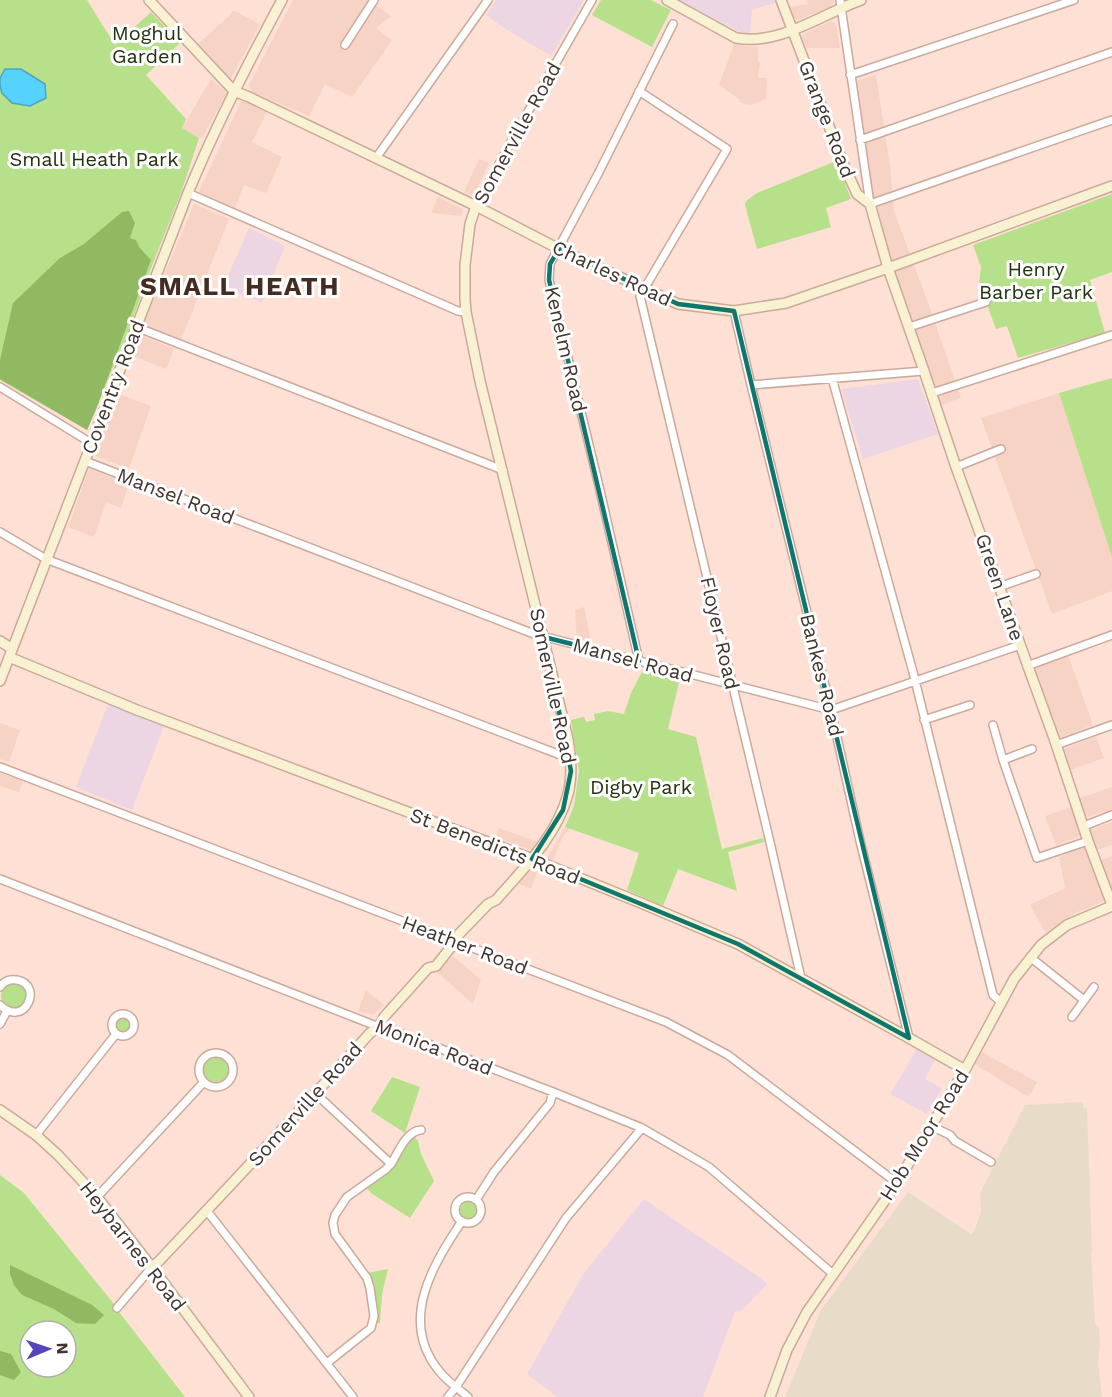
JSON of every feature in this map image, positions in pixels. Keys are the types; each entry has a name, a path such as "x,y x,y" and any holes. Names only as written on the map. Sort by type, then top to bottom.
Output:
{"street":[{"path":"149,0 234,91"},
{"name":"Coventry Road","path":"0,681 188,193 234,91 282,0"},
{"path":"345,45 374,0"},
{"path":"376,158 488,0"},
{"name":"Somerville Road","path":"117,1308 152,1267 316,1094 370,1033 380,1026 384,1017 428,968 436,966 459,934 488,904 496,900 532,859 563,810 569,793 571,759 568,739 480,381 466,312 465,265 470,224 476,206 592,0"},
{"path":"667,0 736,38 747,40 793,30 841,3 861,0"},
{"name":"Grange Road","path":"781,0 857,194 870,204 888,268"},
{"path":"850,75 1074,0"},
{"path":"841,3 870,204 1112,120"},
{"name":"Kenelm Road","path":"639,661 549,280 550,264 673,24"},
{"path":"860,140 1112,52"},
{"name":"Charles Road","path":"234,91 476,206 643,289 678,304 734,311 786,303 1112,186"},
{"path":"639,92 727,149 643,289"},
{"path":"188,193 458,311 466,312"},
{"name":"Green Lane","path":"888,268 1112,905"},
{"name":"Floyer Road","path":"643,289 640,296 801,978"},
{"path":"909,327 986,302"},
{"name":"Bankes Road","path":"734,311 909,1038"},
{"path":"136,327 503,470"},
{"path":"932,393 1112,335"},
{"path":"751,385 924,371"},
{"path":"832,378 915,681 993,995 1001,1002"},
{"path":"0,387 92,443"},
{"path":"956,466 1001,449"},
{"name":"Mansel Road","path":"85,461 534,634 831,710"},
{"path":"0,531 46,559 571,759"},
{"path":"999,587 1036,574"},
{"path":"1027,666 1112,635"},
{"name":"St Benedicts Road","path":"0,641 11,653 137,710 532,859 738,944 965,1070"},
{"path":"831,710 1020,645"},
{"path":"924,720 970,705"},
{"path":"993,725 1037,858 1088,841"},
{"path":"1056,745 1112,725"},
{"path":"1003,760 1032,749"},
{"name":"Heather Road","path":"0,767 666,1022 728,1055 897,1183"},
{"path":"1083,825 1112,815"},
{"name":"Monica Road","path":"0,879 642,1128 709,1167 833,1274"},
{"name":"Hob Moor Road","path":"770,1397 787,1350 807,1312 897,1183 965,1070 1014,979 1041,945 1067,925 1112,905"},
{"path":"1030,957 1084,1000"},
{"path":"0,987 6,981 15,979 23,982 30,992 30,998 21,1011 7,1011 0,1005"},
{"path":"1072,1017 1094,987"},
{"path":"0,1024 7,1011"},
{"path":"36,1135 116,1034"},
{"path":"218,1053 230,1060 232,1074 224,1085 210,1086 204,1082 199,1069 200,1062 205,1057 218,1053"},
{"path":"97,1197 204,1082"},
{"path":"476,1200 494,1172 550,1103 553,1092"},
{"path":"316,1094 391,1164"},
{"name":"Heybarnes Road","path":"0,1110 36,1135 97,1197 249,1397"},
{"path":"931,1126 950,1135 955,1141 991,1162"},
{"path":"448,1397 566,1218 642,1128"},
{"path":"327,1363 368,1332 374,1316 367,1278 335,1234 333,1223 335,1215 347,1197 385,1170 410,1135 421,1130"},
{"path":"465,1197 476,1200 481,1208 479,1216 472,1222 459,1219 456,1212 459,1201 465,1197"},
{"path":"207,1211 353,1397"},
{"path":"462,1221 445,1246 428,1280 420,1314 424,1342 430,1357 441,1373 468,1397"}],"highlighted area":[{"path":"559,249 678,304 734,311 909,1038 738,944 532,859 563,810 571,771 544,637 639,661 549,280 550,264"}],"shaded area":[{"path":"293,0 368,0 391,16 376,28 392,40 352,97 325,84 309,116 253,92 249,85"},
{"path":"497,0 584,0 551,56 486,15"},
{"path":"679,0 776,0 777,2 752,10 750,34 742,33"},
{"path":"807,0 834,0 834,2 830,7 795,21 789,7 808,4"},
{"path":"233,10 260,24 229,79 196,46"},
{"path":"832,21 836,24 840,48 806,48 802,37 805,33"},
{"path":"734,44 758,47 758,62 760,63 758,78 767,78 766,99 750,105 746,104 740,102 719,85"},
{"path":"876,75 890,166 894,211 961,398 941,405 890,262 870,195 855,81"},
{"path":"211,79 227,93 200,138 182,128"},
{"path":"242,99 267,112 252,142 282,157 266,193 244,185 235,208 199,192"},
{"path":"479,159 489,163 474,196 464,192"},
{"path":"438,197 463,209 462,216 431,213"},
{"path":"194,204 229,219 181,340 143,325"},
{"path":"249,228 285,246 262,303 223,287"},
{"path":"141,335 174,349 166,369 133,356"},
{"path":"918,379 938,434 863,459 841,389"},
{"path":"1059,393 1112,556 1112,591 1052,614 981,418"},
{"path":"119,394 151,406 129,468 94,454"},
{"path":"89,469 129,484 121,508 106,502 94,537 68,527"},
{"path":"584,607 591,642 577,638 575,610"},
{"path":"1068,655 1093,725 1059,738 1033,669"},
{"path":"108,704 164,726 132,810 76,787"},
{"path":"0,723 20,730 9,762 0,759"},
{"path":"1096,737 1104,758 1071,770 1063,749"},
{"path":"0,773 23,781 19,792 0,786"},
{"path":"1112,787 1112,809 1088,817 1085,815 1080,798"},
{"path":"1071,807 1081,836 1056,845 1045,816"},
{"path":"1112,822 1112,845 1097,850 1090,830"},
{"path":"565,827 570,828 562,838 553,860 547,858"},
{"path":"499,828 538,842 532,850 495,838"},
{"path":"1085,847 1105,901 1075,913 1046,933 1030,905 1065,888 1059,857"},
{"path":"1112,856 1112,894 1100,861"},
{"path":"532,867 538,870 531,889 518,883"},
{"path":"453,956 481,980 473,1004 437,972"},
{"path":"366,990 384,1005 373,1015 358,1011"},
{"path":"917,1049 935,1060 925,1079 942,1088 927,1114 890,1094"},
{"path":"982,1052 1037,1082 1029,1097 974,1064"},
{"path":"1083,1102 1083,1108 1087,1108 1091,1253 1095,1323 1099,1329 1098,1361 1102,1397 785,1397 821,1310 908,1192 971,1234 981,1212 980,1193 1025,1105"},
{"path":"644,1199 767,1284 741,1311 735,1312 703,1397 557,1397 527,1374 584,1273"}],"green space":[{"name":"Small Heath Park","path":"0,0 87,0 115,45 151,12 180,43 146,75 186,119 182,128 199,138 181,193 129,329 87,430 0,380"},
{"path":"601,0 651,0 671,10 652,47 592,15"},
{"path":"836,161 851,199 826,208 831,227 757,249 745,205 746,201 757,193"},
{"name":"Henry Barber Park","path":"1112,194 1112,272 1090,280 1105,333 1018,358 1007,326 996,329 979,283 981,267 973,245"},
{"path":"129,211 135,223 130,238 136,240 151,260 87,430 0,379 0,360 13,303 60,258 84,244 122,212"},
{"path":"1112,378 1112,557 1059,393"},
{"name":"Digby Park","path":"643,670 680,678 668,729 696,737 722,849 763,838 764,842 728,852 737,891 678,869 663,906 627,890 639,853 565,827 574,806 579,771 571,720 584,717 586,722 595,720 594,714 608,711 624,714 631,693"},
{"path":"14,983 23,987 27,996 23,1005 14,1009 5,1005 1,996 5,987"},
{"path":"123,1018 131,1026 123,1034 115,1026"},
{"path":"216,1056 225,1060 229,1069 225,1078 216,1082 207,1078 203,1069 207,1060"},
{"path":"392,1077 420,1087 405,1133 371,1111"},
{"path":"415,1137 434,1181 410,1218 371,1193 367,1188 382,1177 411,1139"},
{"path":"0,1175 24,1193 114,1304 115,1309 185,1397 0,1397"},
{"path":"469,1201 475,1204 478,1210 475,1216 469,1219 463,1216 460,1210 463,1204"},
{"path":"10,1265 92,1305 104,1315 95,1324 78,1323 78,1319 70,1319 54,1309 22,1295 14,1285"},
{"path":"388,1269 382,1294 380,1323 377,1323 375,1298 367,1273"},
{"path":"0,1351 11,1354 18,1367 18,1375 14,1380 0,1375"}],"water":[{"path":"5,69 21,69 45,84 46,98 30,106 12,103 2,93 0,86 0,78"}],"district":[{"name":"SMALL HEATH","path":"240,286"}],"park label":[{"name":"Moghul Garden","path":"147,44"}]}
